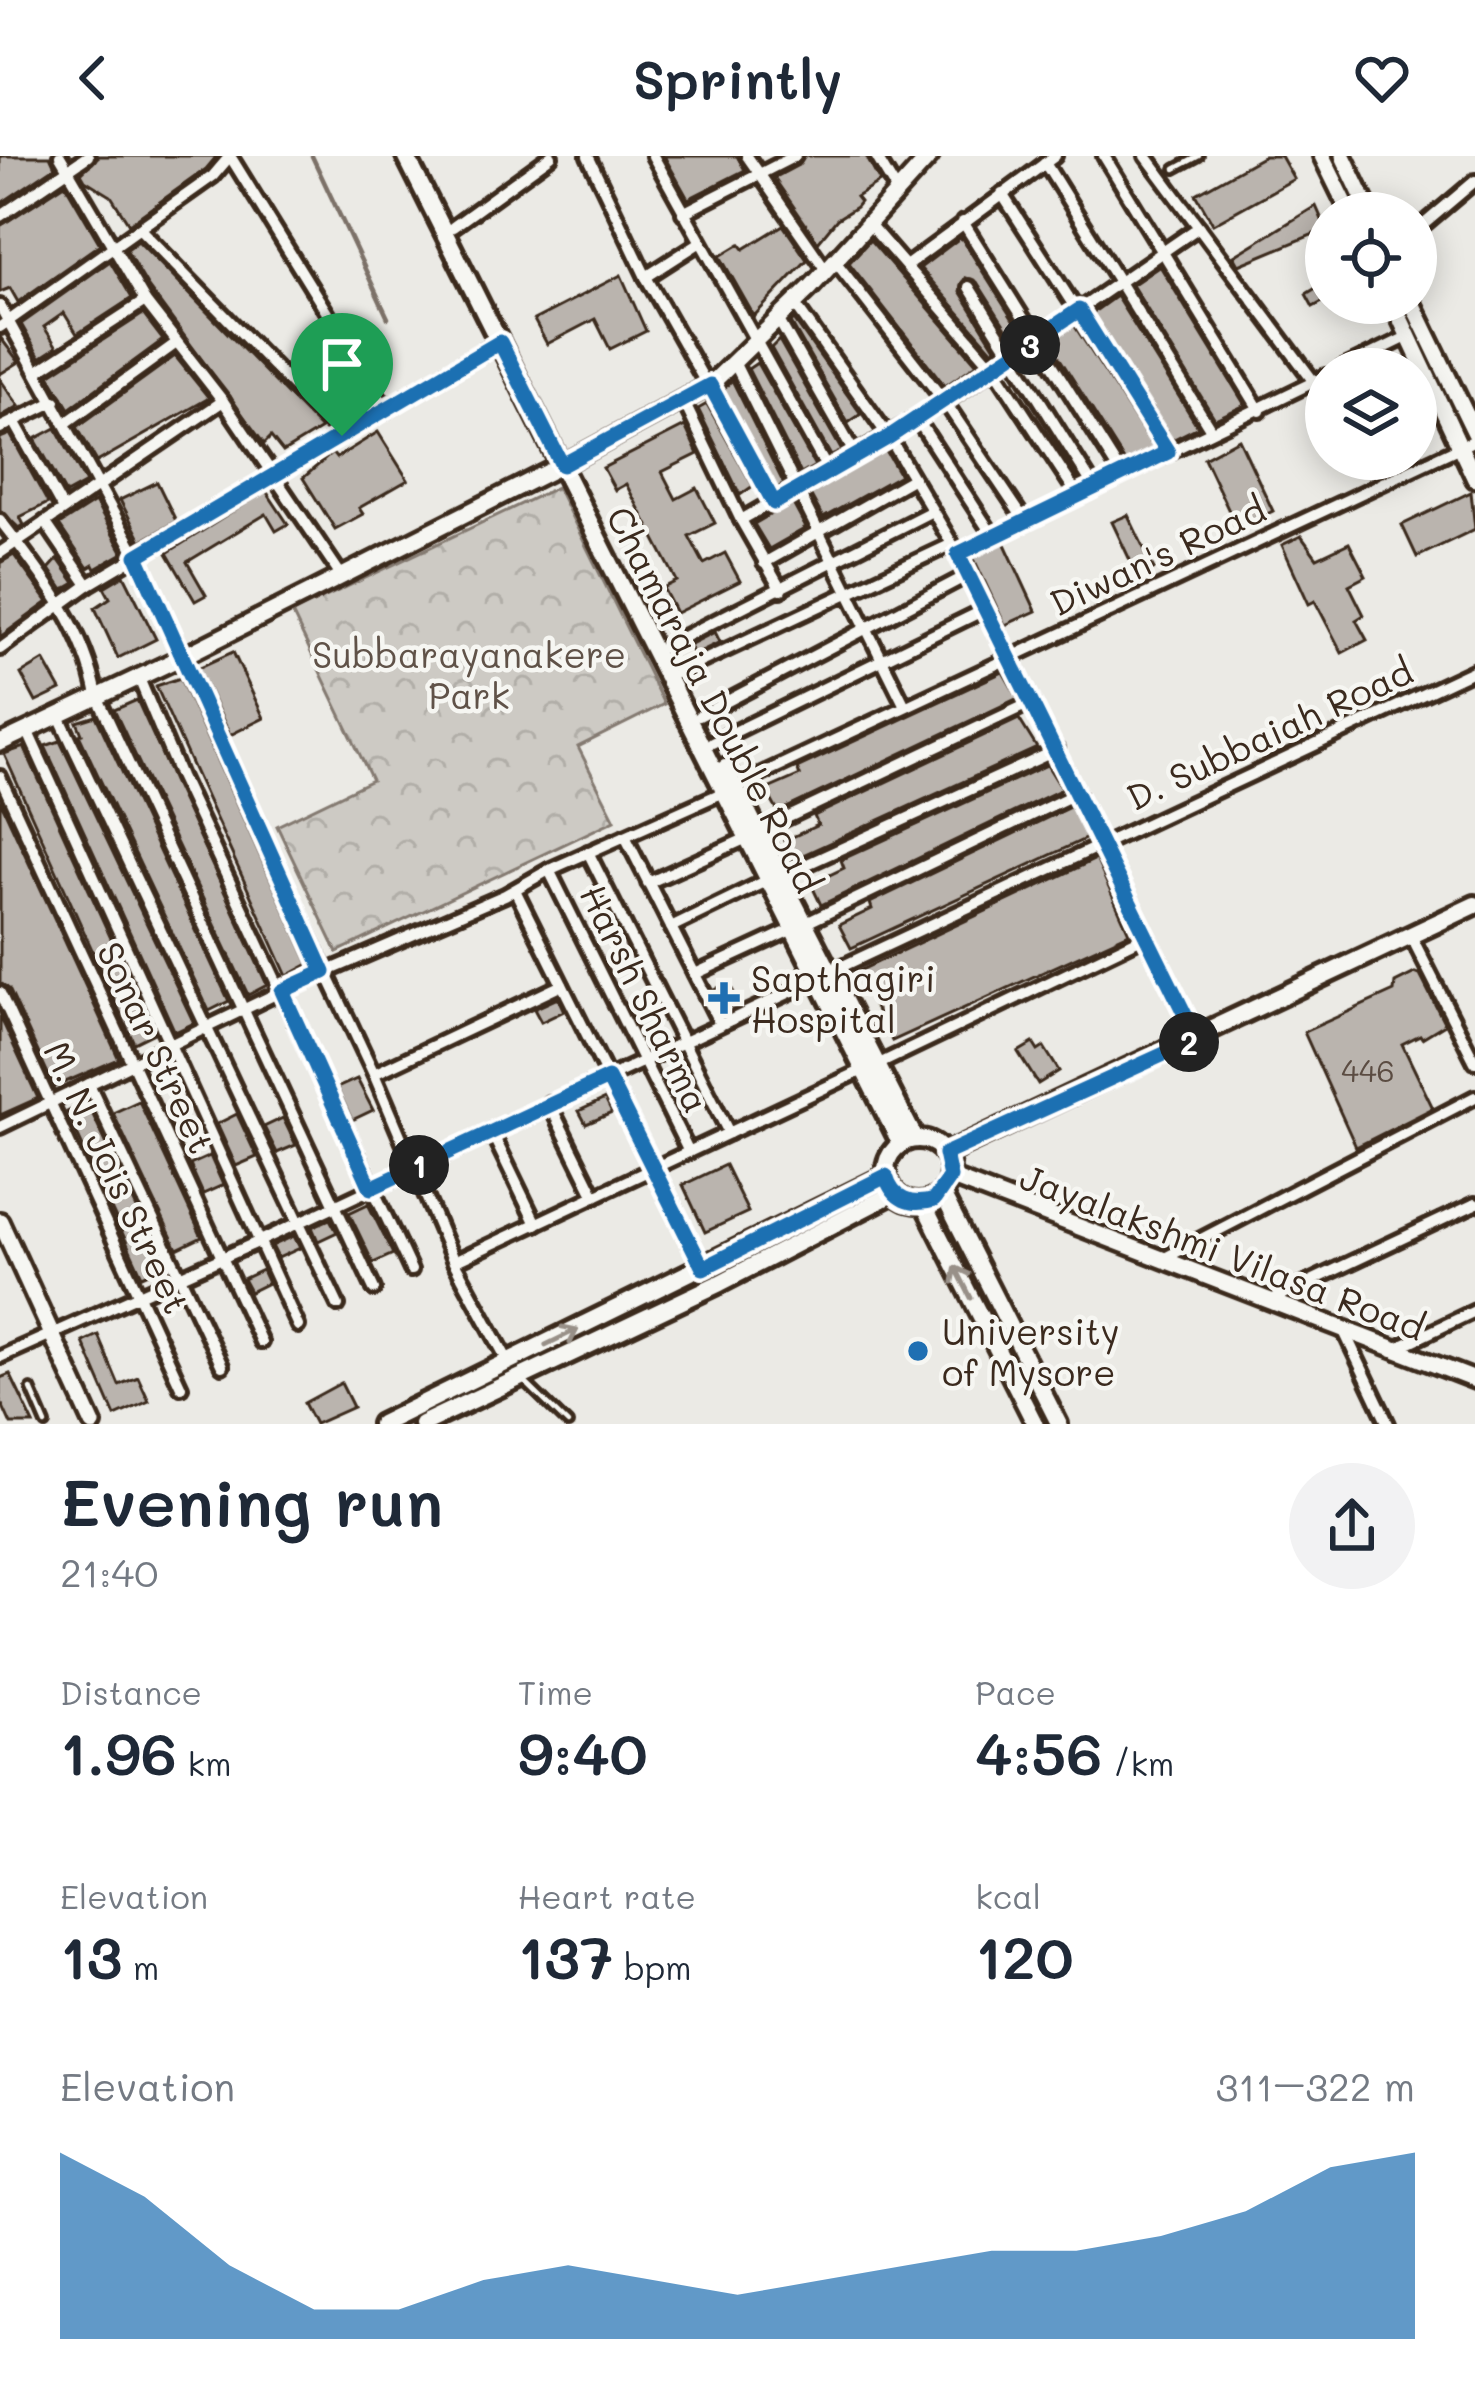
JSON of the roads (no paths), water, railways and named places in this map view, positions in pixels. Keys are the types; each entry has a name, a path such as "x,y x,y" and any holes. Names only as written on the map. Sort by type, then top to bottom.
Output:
{"main road":[{"name":"Chamaraja Double Road","path":"406,156 664,647 712,743 729,789"},
{"name":"Chamaraja Double Road","path":"417,156 908,1142"},
{"path":"945,1154 1475,905"},
{"path":"908,1142 932,1142 945,1154 946,1185 923,1203 902,1200 890,1185 888,1158 908,1142"},
{"path":"422,1424 703,1268 890,1185"},
{"path":"380,1424 720,1283 890,1185"}],"street":[{"path":"60,156 146,301 223,401 340,575"},
{"path":"0,216 88,156"},
{"path":"4,324 141,230 213,176 230,156 387,410"},
{"path":"453,227 551,156"},
{"path":"588,156 646,278 774,503"},
{"path":"653,156 829,472"},
{"path":"747,156 830,266 945,402 1025,521"},
{"path":"683,213 795,156"},
{"path":"876,156 897,191"},
{"path":"0,743 184,656 710,385 830,266 930,156"},
{"path":"1104,156 1260,411"},
{"path":"1146,156 1305,360"},
{"path":"1322,156 1340,192"},
{"path":"1342,156 1360,192"},
{"path":"906,266 1050,159 1119,283 1211,430"},
{"path":"1437,214 1475,181"},
{"path":"1002,194 1168,452"},
{"path":"963,222 1121,473"},
{"path":"869,224 995,369 1077,494"},
{"path":"741,520 945,402 1199,226"},
{"path":"141,230 342,436"},
{"path":"646,278 699,243"},
{"path":"969,287 1094,487"},
{"path":"38,371 146,301"},
{"path":"794,303 889,437 955,549 1197,1039"},
{"path":"0,306 4,324 38,371 137,556 374,1074 454,1262 515,1371"},
{"path":"778,319 856,456"},
{"path":"1403,324 1470,440"},
{"path":"1421,324 1470,440 1475,479"},
{"path":"1386,348 1409,337"},
{"path":"0,649 88,585 500,342"},
{"path":"67,423 176,344"},
{"path":"734,362 905,706"},
{"path":"677,673 849,592 993,536 1305,387"},
{"path":"683,400 781,590"},
{"path":"0,428 55,401"},
{"path":"0,554 223,401"},
{"path":"917,418 993,536"},
{"path":"14,421 63,509"},
{"name":"Diwan's Road","path":"0,1127 282,991 515,890 1470,440"},
{"path":"764,563 912,479"},
{"path":"664,647 932,511"},
{"path":"0,520 62,602 92,668 98,696 374,1289"},
{"path":"44,522 88,585"},
{"path":"699,716 968,575"},
{"path":"712,743 984,610"},
{"name":"D. Subbaiah Road","path":"0,1357 260,1241 1475,670"},
{"path":"138,676 411,1270"},
{"path":"648,883 1032,702"},
{"path":"58,714 338,1305"},
{"path":"27,730 298,1326"},
{"path":"671,927 1057,750"},
{"name":"Sonar Street","path":"0,777 261,1342"},
{"path":"695,974 1077,794"},
{"path":"625,836 721,1024"},
{"path":"588,852 729,1133"},
{"name":"Harsh Sharma","path":"549,870 688,1152"},
{"path":"515,890 703,1268"},
{"path":"1410,934 1475,1062"},
{"path":"454,1262 1146,936"},
{"path":"374,1074 562,985"},
{"name":"M. N. Jois Street","path":"0,993 182,1387"},
{"path":"88,1084 222,1366"},
{"path":"1161,1259 1475,1097"},
{"path":"549,1103 595,1196"},
{"path":"491,1131 536,1224"},
{"path":"946,1185 1059,1424"},
{"name":"Jayalakshmi Vilasa Road","path":"946,1185 1161,1259 1475,1380"},
{"path":"923,1203 1035,1424"},
{"path":"1269,1301 1475,1204"},
{"path":"0,1221 93,1424"},
{"path":"1395,1349 1475,1311"},
{"path":"1343,1329 1388,1424"}],"lane":[{"path":"1175,169 1198,156"},
{"path":"515,1371 568,1424"},
{"path":"32,1389 46,1424"}],"waterway":[{"path":"312,156 388,318"}],"place":[{"name":"Sapthagiri Hospital","path":"724,998"},
{"name":"University of Mysore","path":"918,1351"}],"park label":[{"name":"Subbarayanakere Park","path":"469,674"}]}
